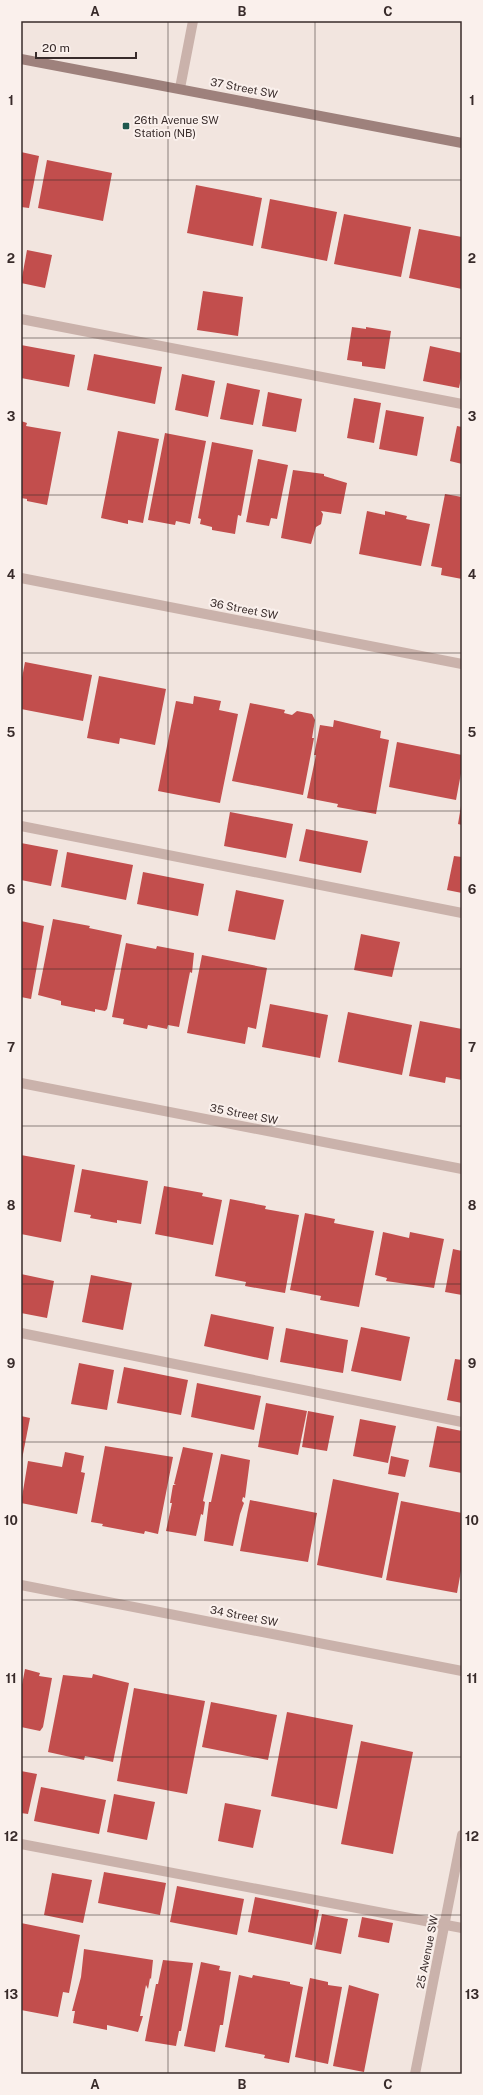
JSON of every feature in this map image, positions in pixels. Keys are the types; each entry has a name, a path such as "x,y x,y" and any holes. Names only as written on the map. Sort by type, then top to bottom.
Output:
{"main road":[{"name":"37 Street SW","path":"21,58 462,143"}],"street":[{"path":"180,88 193,21"},
{"path":"21,319 462,404"},
{"name":"36 Street SW","path":"21,578 462,664"},
{"path":"21,826 462,913"},
{"name":"35 Street SW","path":"21,1083 462,1169"},
{"path":"21,1333 462,1422"},
{"name":"34 Street SW","path":"21,1585 462,1671"},
{"name":"25 Avenue SW","path":"415,2074 462,1835"},
{"path":"21,1844 462,1928"}],"building":[{"path":"21,152 39,156 29,208 21,207"},
{"path":"47,160 112,173 103,221 38,208"},
{"path":"196,185 262,198 253,246 187,233"},
{"path":"270,199 337,212 327,261 261,248"},
{"path":"344,214 411,227 401,277 334,264"},
{"path":"419,229 462,237 462,289 409,278"},
{"path":"27,250 52,255 45,288 21,283"},
{"path":"203,291 243,297 238,336 197,330"},
{"path":"352,327 366,329 366,327 391,331 385,369 362,366 362,362 347,360"},
{"path":"21,345 75,355 69,387 21,378"},
{"path":"430,346 462,353 462,373 459,388 423,381"},
{"path":"94,354 162,367 155,404 87,390"},
{"path":"182,374 215,381 208,417 175,410"},
{"path":"227,383 260,390 253,425 220,419"},
{"path":"268,392 302,399 296,432 262,426"},
{"path":"354,398 381,403 374,443 347,438"},
{"path":"386,410 424,417 417,456 379,449"},
{"path":"21,421 27,423 26,426 61,432 47,505 27,501 27,499 21,498"},
{"path":"457,426 462,427 462,464 450,461"},
{"path":"118,431 159,439 143,523 128,520 128,524 101,518"},
{"path":"165,433 206,441 190,524 176,521 175,525 148,520"},
{"path":"212,442 253,450 241,516 238,515 235,534 212,530 212,527 200,524 201,519 198,518"},
{"path":"258,459 288,465 277,519 271,518 269,526 246,522"},
{"path":"293,470 324,474 324,476 347,483 341,514 321,511 323,514 321,524 316,527 311,544 281,538"},
{"path":"445,494 462,497 462,579 441,575 442,568 431,566"},
{"path":"367,511 385,515 385,511 407,516 406,519 430,524 421,566 359,554"},
{"path":"25,662 92,675 83,721 21,709 21,683"},
{"path":"99,676 166,689 155,745 120,738 119,744 87,738"},
{"path":"194,696 221,701 219,710 238,714 220,803 158,791 176,701 193,704"},
{"path":"250,703 285,710 284,713 292,715 297,711 312,714 315,720 312,738 314,738 303,795 232,781"},
{"path":"334,720 381,731 380,738 389,740 376,814 337,807 338,804 307,798 316,755 314,755 320,725 333,727"},
{"path":"397,742 462,755 462,768 456,800 389,787"},
{"path":"462,806 462,825 458,824"},
{"path":"230,812 293,824 286,858 224,846"},
{"path":"306,829 368,841 361,873 299,861"},
{"path":"21,843 58,850 51,886 21,880"},
{"path":"67,852 133,865 126,900 61,887"},
{"path":"454,856 462,857 462,893 447,890"},
{"path":"143,872 204,884 198,916 137,904"},
{"path":"236,890 284,900 275,940 228,931"},
{"path":"53,919 90,926 89,928 122,935 107,1009 105,1011 95,1009 95,1012 61,1005 61,1001 38,995"},
{"path":"21,921 44,926 31,999 21,997"},
{"path":"361,934 400,942 392,977 354,970"},
{"path":"126,943 156,949 157,946 194,953 192,973 190,972 179,1027 168,1025 167,1029 148,1025 147,1029 123,1024 124,1019 112,1017"},
{"path":"202,955 267,968 256,1029 248,1027 245,1044 187,1033"},
{"path":"270,1004 328,1015 320,1058 262,1047"},
{"path":"348,1012 412,1025 402,1075 338,1062"},
{"path":"420,1021 462,1029 462,1080 446,1077 445,1083 409,1076"},
{"path":"21,1155 75,1165 61,1242 21,1234"},
{"path":"82,1169 148,1181 141,1224 117,1220 117,1223 90,1218 91,1215 74,1212"},
{"path":"164,1186 203,1193 202,1196 222,1200 213,1245 155,1234"},
{"path":"230,1199 266,1206 265,1209 299,1215 285,1293 245,1286 246,1282 215,1276"},
{"path":"305,1213 335,1219 334,1223 374,1231 359,1307 320,1300 321,1296 290,1290"},
{"path":"383,1232 409,1238 410,1232 444,1239 434,1288 386,1281 387,1278 375,1275"},
{"path":"453,1249 462,1251 462,1295 445,1292"},
{"path":"21,1274 54,1281 47,1318 21,1313"},
{"path":"91,1275 132,1283 123,1330 82,1322"},
{"path":"211,1314 274,1327 268,1360 204,1346"},
{"path":"361,1327 410,1337 401,1381 351,1371"},
{"path":"286,1328 348,1340 343,1373 280,1362"},
{"path":"455,1359 462,1360 462,1403 447,1400"},
{"path":"79,1363 114,1370 107,1410 71,1404"},
{"path":"124,1367 188,1380 181,1415 117,1403"},
{"path":"197,1383 261,1396 254,1430 191,1417"},
{"path":"266,1403 307,1411 298,1455 258,1447"},
{"path":"308,1411 334,1416 327,1451 302,1447"},
{"path":"21,1416 30,1418 22,1459 21,1459"},
{"path":"360,1419 396,1426 388,1463 353,1456"},
{"path":"437,1426 462,1431 462,1473 429,1467"},
{"path":"105,1446 173,1457 158,1534 145,1531 144,1534 102,1526 103,1524 91,1522"},
{"path":"183,1447 213,1453 203,1501 205,1502 203,1515 201,1514 196,1536 166,1531 172,1503 170,1503 173,1485 176,1485 174,1484"},
{"path":"65,1452 84,1456 81,1472 85,1473 77,1514 21,1503 28,1461 62,1467"},
{"path":"221,1454 250,1460 245,1498 243,1497 242,1501 244,1503 233,1546 204,1541 209,1502 211,1502"},
{"path":"391,1456 409,1460 405,1477 388,1474"},
{"path":"333,1479 399,1493 382,1578 317,1565"},
{"path":"250,1500 317,1513 308,1562 240,1551"},
{"path":"401,1501 462,1513 462,1565 457,1593 386,1580"},
{"path":"25,1669 40,1673 39,1676 52,1678 43,1727 40,1731 21,1727 21,1690"},
{"path":"93,1674 129,1683 113,1762 85,1756 84,1760 48,1752 63,1675 92,1678"},
{"path":"134,1688 205,1701 187,1794 117,1781"},
{"path":"211,1702 277,1715 268,1760 202,1747"},
{"path":"287,1712 353,1725 337,1809 271,1796"},
{"path":"361,1741 413,1752 393,1854 341,1844"},
{"path":"21,1771 37,1774 28,1814 21,1813"},
{"path":"41,1787 106,1800 99,1834 34,1821"},
{"path":"114,1794 155,1802 147,1840 107,1832"},
{"path":"225,1803 261,1810 253,1848 218,1841"},
{"path":"104,1872 166,1883 160,1915 98,1903"},
{"path":"52,1873 92,1880 83,1923 44,1915"},
{"path":"177,1886 244,1899 237,1935 170,1922"},
{"path":"255,1897 319,1910 312,1945 248,1932"},
{"path":"322,1914 348,1919 341,1954 315,1949"},
{"path":"362,1917 393,1923 389,1943 358,1937"},
{"path":"21,1923 80,1935 69,1993 63,1992 58,2017 21,2010"},
{"path":"84,1949 153,1960 151,1979 150,1978 148,1989 146,1985 140,2016 143,2016 138,2032 107,2025 107,2030 73,2023 75,2011 72,2011 81,1977"},
{"path":"163,1960 193,1963 181,2031 179,2031 176,2046 145,2041 156,1984 158,1984"},
{"path":"201,1962 220,1966 219,1970 231,1972 223,2025 220,2025 215,2052 184,2046"},
{"path":"239,1975 252,1978 253,1975 290,1982 290,1984 303,1987 289,2063 264,2058 265,2055 225,2047"},
{"path":"310,1978 328,1982 328,1985 342,1987 328,2064 295,2057"},
{"path":"349,1985 379,1994 364,2072 333,2066"}],"place":[{"name":"26th Avenue SW Station (NB)","path":"126,126"}]}
